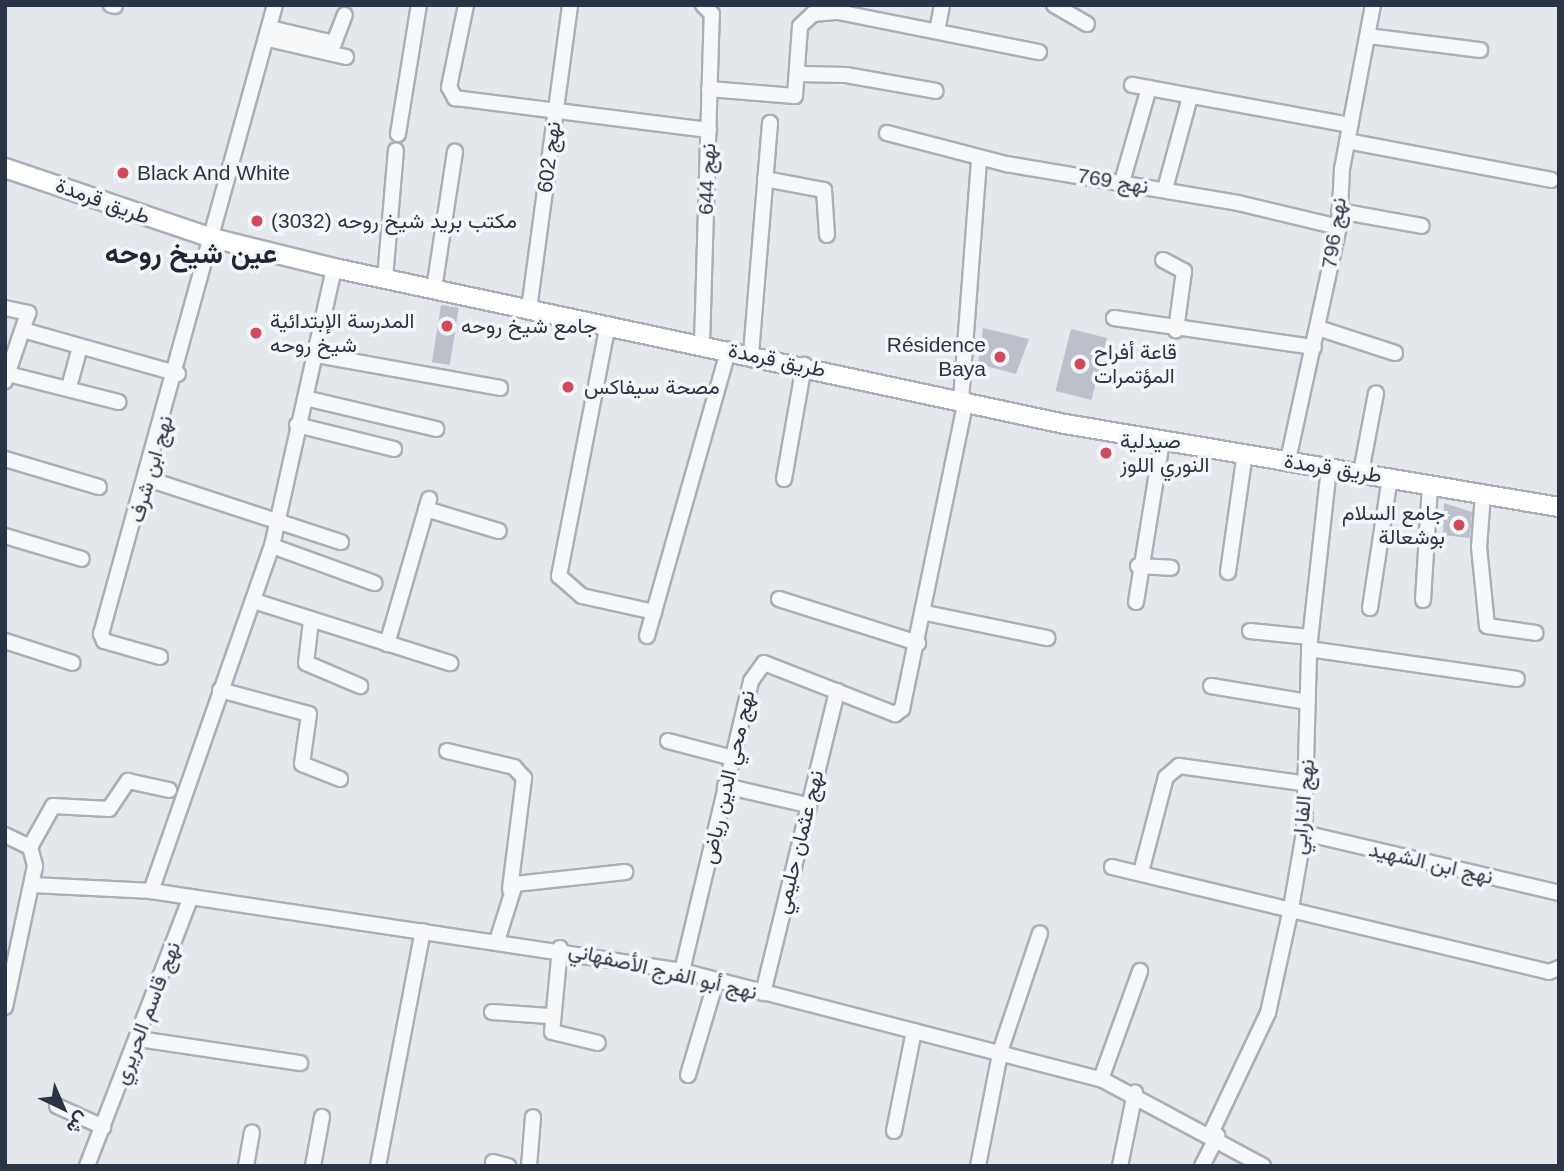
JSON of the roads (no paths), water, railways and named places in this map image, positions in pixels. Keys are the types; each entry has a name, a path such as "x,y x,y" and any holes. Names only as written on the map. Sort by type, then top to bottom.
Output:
{"main road":[{"name":"طريق قرمدة","path":"5,168 212,238 334,268 1162,442 1288,460 1559,507"}],"street":[{"name":"نهج ابن شرف","path":"160,657 104,641 101,634 178,374 275,5"},
{"path":"398,134 419,5"},
{"path":"466,5 451,93 465,101 709,130"},
{"name":"نهج 602","path":"530,309 570,5"},
{"path":"937,32 942,5"},
{"path":"1054,5 1087,24"},
{"name":"نهج 796","path":"1288,460 1339,227 1347,141 1373,5"},
{"name":"نهج 644","path":"702,344 709,130 708,10"},
{"path":"709,89 789,99 799,90 800,26 813,14 838,12 1039,52"},
{"path":"269,34 334,43 345,15"},
{"path":"269,34 346,57"},
{"path":"1368,36 1480,50"},
{"path":"800,74 846,75 936,91"},
{"path":"1132,85 1350,125"},
{"path":"1122,182 1149,88"},
{"path":"1165,189 1190,97"},
{"path":"751,354 770,123"},
{"name":"نهج 769","path":"887,133 979,158 1165,189 1339,227"},
{"path":"1347,141 1551,180"},
{"path":"385,278 396,150"},
{"path":"434,289 456,152"},
{"path":"837,691 900,713 926,613 964,401 979,158"},
{"path":"765,179 824,190 827,235"},
{"path":"1339,211 1422,226"},
{"path":"1163,260 1184,271 1176,330"},
{"path":"150,891 272,546 297,425 317,355 334,268"},
{"path":"5,308 28,313 6,378 69,387 119,402"},
{"path":"1114,318 1176,330 1314,347"},
{"path":"608,324 559,576 582,596 654,612"},
{"path":"1318,328 1395,353"},
{"path":"23,330 178,374"},
{"path":"69,387 80,347"},
{"path":"648,636 729,349"},
{"path":"317,355 500,388"},
{"path":"783,479 804,365"},
{"path":"1360,472 1376,393"},
{"path":"305,398 436,429"},
{"path":"297,425 394,449"},
{"path":"1136,601 1138,566 1162,442"},
{"path":"1228,572 1245,453"},
{"path":"5,459 99,487"},
{"name":"نهج الفارابي","path":"1202,1166 1268,1013 1291,908 1304,832 1308,785 1310,643 1329,467"},
{"path":"1370,608 1390,477"},
{"path":"148,479 279,519 341,542"},
{"path":"1423,600 1430,485"},
{"path":"1483,494 1479,547 1487,626 1536,634"},
{"path":"387,644 427,504 499,531"},
{"path":"5,536 82,559"},
{"path":"272,546 374,583"},
{"path":"1138,566 1171,568"},
{"path":"779,599 918,643"},
{"path":"254,601 450,663"},
{"path":"926,613 1046,638"},
{"path":"311,621 306,663 360,686"},
{"path":"1250,631 1517,679"},
{"path":"5,641 73,663"},
{"name":"نهج محي الدين رياض","path":"682,971 751,681 764,663 837,691"},
{"path":"1211,686 1308,702"},
{"path":"220,690 309,714 302,764 340,779"},
{"name":"نهج عثمان حليمي","path":"763,993 837,691"},
{"path":"668,741 733,758"},
{"path":"447,751 514,767 524,778 510,889 497,941"},
{"path":"1141,873 1166,777 1179,766 1308,785"},
{"path":"5,1007 34,885 30,847 53,806 112,808 128,781 169,790"},
{"path":"725,786 807,805"},
{"name":"نهج ابن الشهيد","path":"1304,832 1559,893"},
{"path":"5,835 30,847"},
{"path":"1112,867 1549,972 1559,968"},
{"path":"510,889 524,881 625,872"},
{"name":"نهج أبو الفرج الأصفهاني","path":"34,885 150,891 190,899 560,948 682,971 914,1031 1001,1049 1101,1079 1135,1093 1214,1135 1263,1166"},
{"name":"نهج قاسم الحريري","path":"87,1166 139,1039 190,899"},
{"path":"379,1166 423,931"},
{"path":"978,1166 1001,1049 1040,933"},
{"path":"560,948 549,1016 556,1036 598,1043"},
{"path":"1101,1079 1140,971"},
{"path":"688,1075 716,981"},
{"path":"492,1012 549,1016"},
{"path":"894,1131 914,1031"},
{"path":"139,1039 300,1063"},
{"path":"1119,1166 1135,1093"},
{"path":"57,1106 103,1127"},
{"path":"313,1166 321,1117"},
{"path":"529,1166 533,1117"},
{"path":"246,1166 252,1133"},
{"path":"493,1161 508,1166"}],"place":[{"name":"Black And White","path":"123,173"},
{"name":"مكتب بريد شيخ روحه (3032)","path":"257,221"},
{"name":"جامع شيخ روحه","path":"447,326"},
{"name":"المدرسة الإبتدائية شيخ روحه","path":"256,333"},
{"name":"Résidence Baya","path":"1000,357"},
{"name":"قاعة أفراح المؤتمرات","path":"1080,364"},
{"name":"مصحة سيفاكس","path":"568,387"},
{"name":"صيدلية النوري اللوز","path":"1106,453"},
{"name":"جامع السلام بوشعالة","path":"1459,525"}],"district":[{"name":"عين شيخ روحه","path":"191,254"}]}
